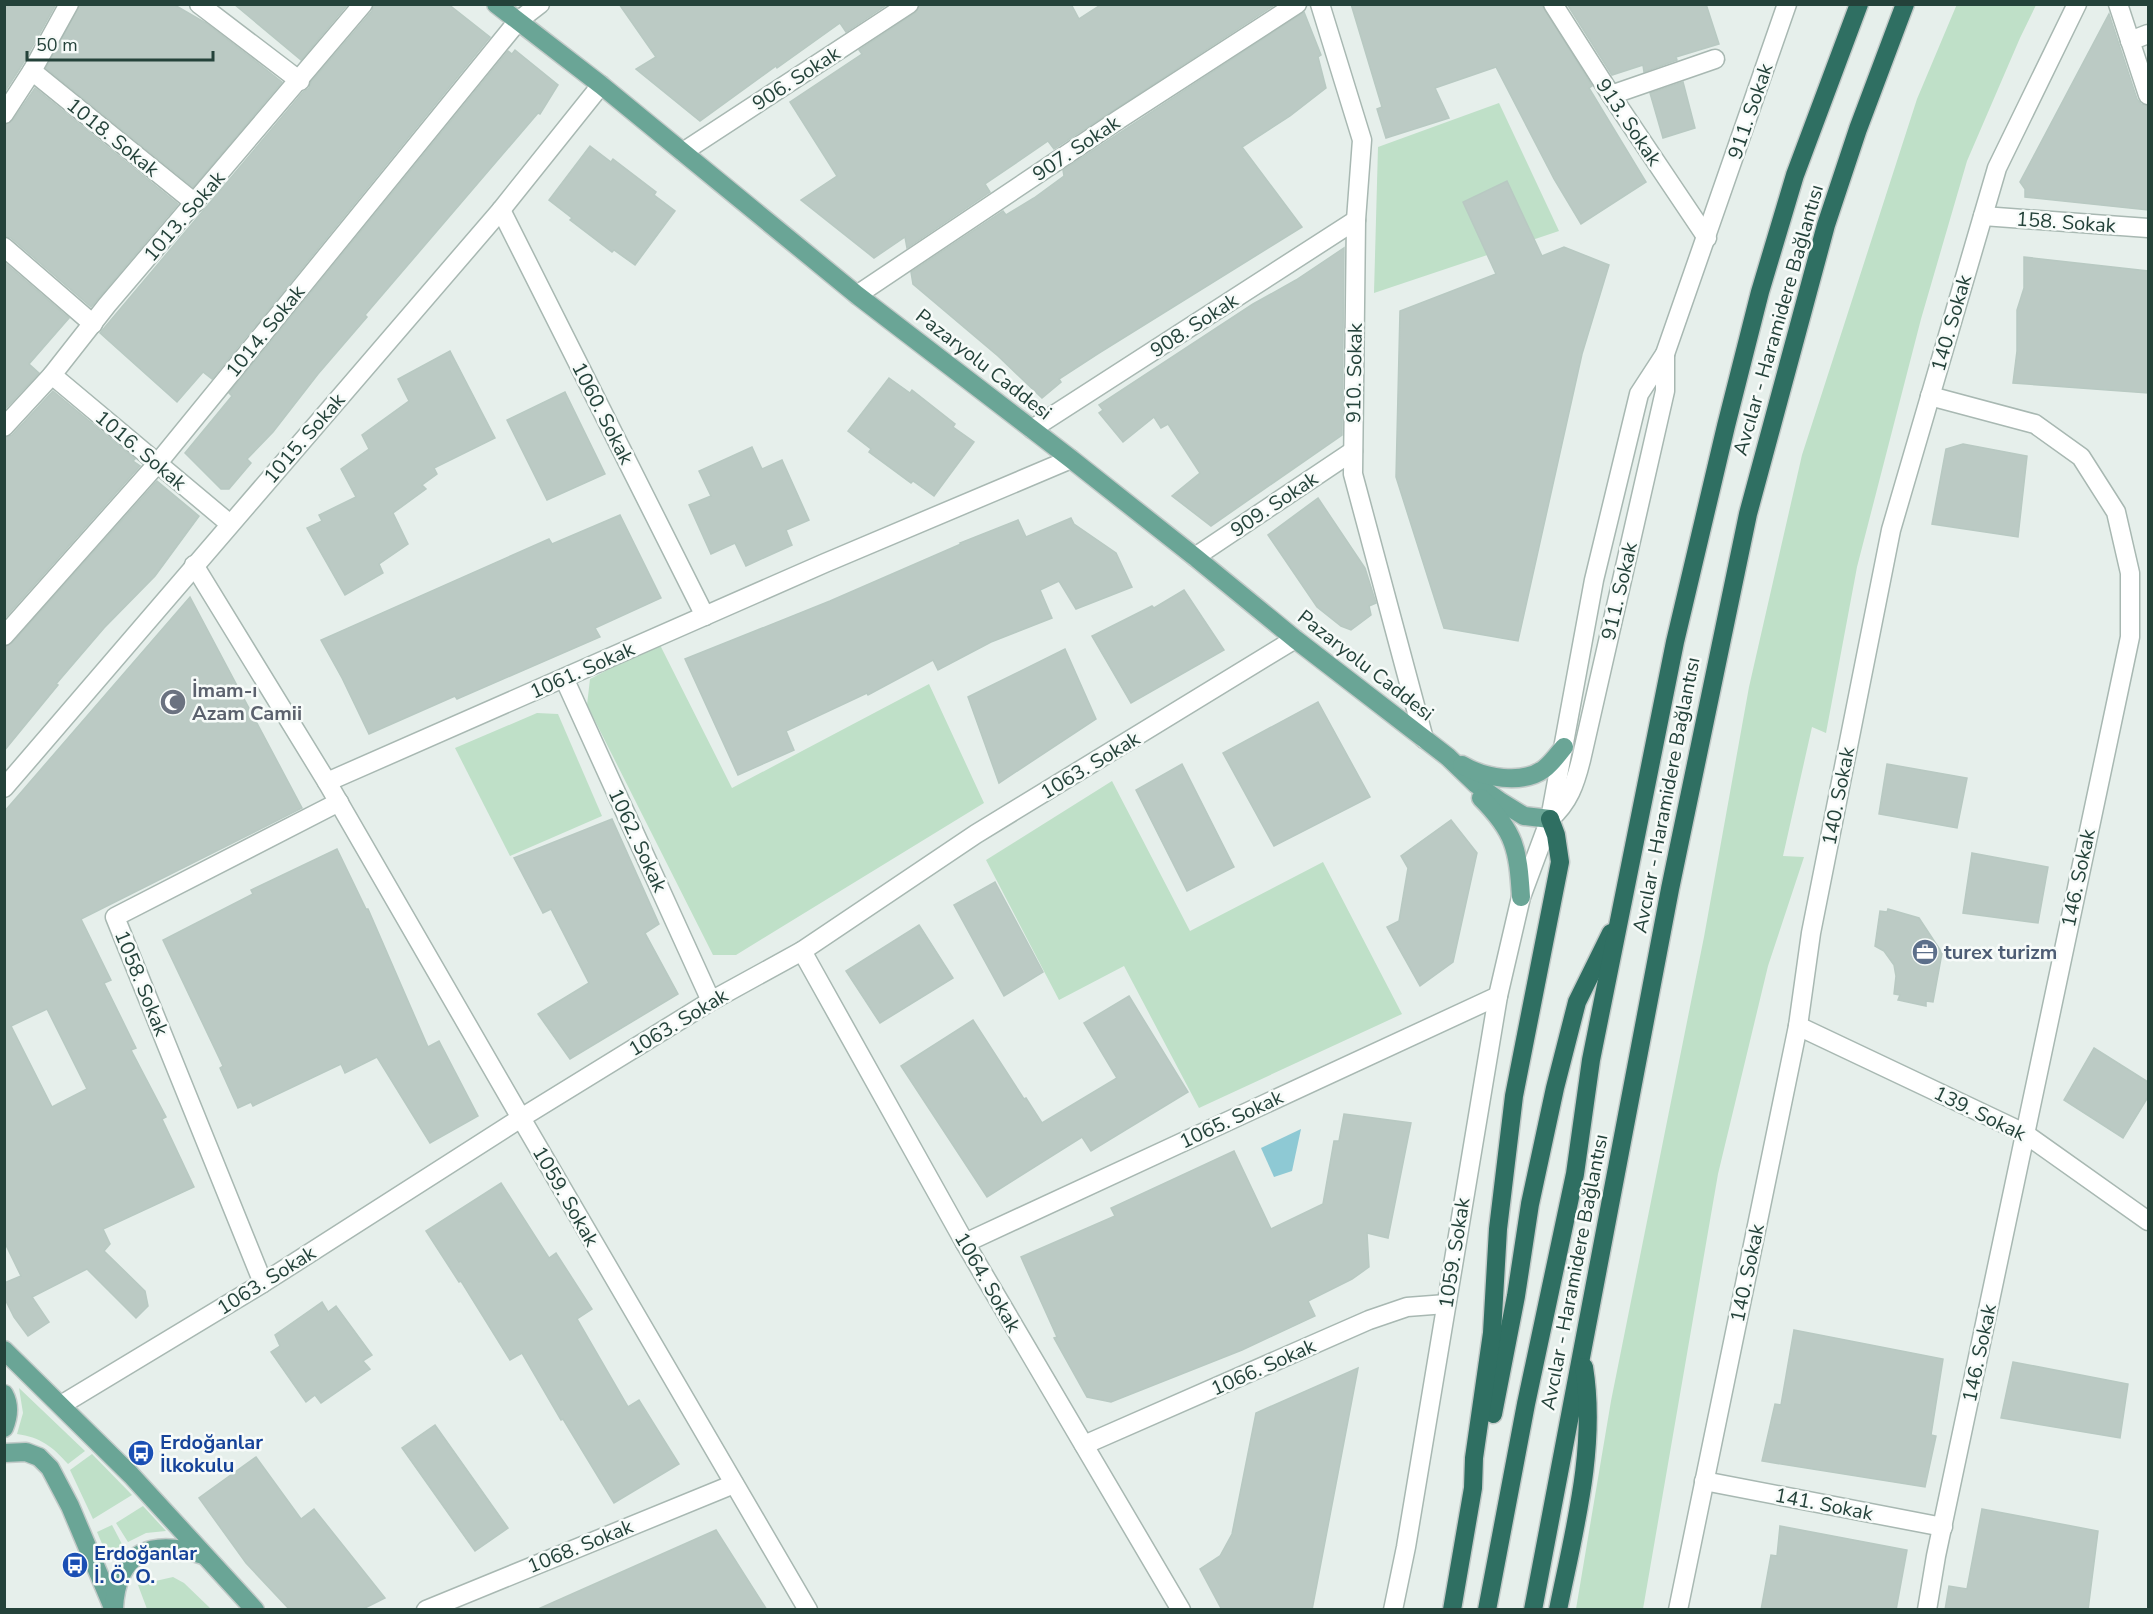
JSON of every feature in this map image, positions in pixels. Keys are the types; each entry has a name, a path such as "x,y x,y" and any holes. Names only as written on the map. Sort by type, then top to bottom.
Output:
{"highway":[{"name":"Avcılar - Haramidere Bağlantısı","path":"1487,1610 1526,1404 1575,1174 1591,1060 1675,642 1726,426 1758,303 1795,175 1859,4"},
{"name":"Avcılar - Haramidere Bağlantısı","path":"1533,1610 1670,889 1748,514 1826,225 1858,129 1905,4"},
{"path":"1452,1610 1473,1488 1474,1458 1492,1333 1498,1229 1514,1096 1560,862 1556,835 1550,819"},
{"path":"1473,1488 1485,1454 1516,1296 1530,1204 1555,1088 1577,1002 1620,915"},
{"path":"1558,1610 1580,1500 1587,1435 1588,1394 1582,1353"}],"main road":[{"name":"Pazaryolu Caddesi","path":"496,4 601,85 857,294 1071,459 1196,557 1295,639 1448,757"},
{"path":"1448,757 1474,772 1502,777 1522,777 1543,770 1564,747"},
{"path":"1448,757 1476,784 1524,816 1550,819"},
{"path":"1448,757 1474,791 1506,825 1518,857 1521,897"},
{"path":"5,1349 131,1475 255,1610"},
{"path":"4,1394 7,1399 9,1416 4,1428"},
{"path":"4,1453 26,1452 39,1457 50,1468 70,1506 114,1610"},
{"path":"114,1610 117,1582 123,1570 135,1557 150,1549 172,1547 203,1555"}],"street":[{"path":"4,114 32,71 69,4"},
{"path":"199,4 300,81"},
{"name":"1013. Sokak","path":"4,427 52,375 107,305 300,81 363,4"},
{"name":"1014. Sokak","path":"4,636 157,464 518,21 540,4"},
{"name":"906. Sokak","path":"683,152 909,4"},
{"name":"907. Sokak","path":"857,294 1297,4"},
{"name":"910. Sokak","path":"1320,4 1362,140 1356,220 1353,474 1424,739"},
{"name":"913. Sokak","path":"1553,4 1707,238"},
{"name":"911. Sokak","path":"1550,819 1594,580 1639,394 1665,354 1787,4"},
{"name":"140. Sokak","path":"1678,1610 1798,1026 1811,933 1891,530 1997,168 2077,4"},
{"path":"2118,4 2148,95"},
{"path":"2130,41 2148,34"},
{"path":"1611,95 1715,59"},
{"name":"1018. Sokak","path":"32,71 195,203"},
{"name":"1015. Sokak","path":"4,788 501,210 601,85"},
{"name":"1060. Sokak","path":"501,210 705,616"},
{"name":"158. Sokak","path":"1983,216 2148,228"},
{"name":"908. Sokak","path":"1032,429 1356,220"},
{"path":"4,247 93,324"},
{"name":"911. Sokak","path":"1550,819 1563,807 1571,795 1579,767 1665,391 1665,354"},
{"name":"1016. Sokak","path":"52,375 230,524"},
{"name":"146. Sokak","path":"1927,1610 2024,1133 2130,637 2130,573 2116,512 2081,457 2035,424 1930,396"},
{"name":"909. Sokak","path":"1196,557 1353,451"},
{"name":"1061. Sokak","path":"327,782 1071,459"},
{"path":"194,565 327,782"},
{"name":"1063. Sokak","path":"61,1406 263,1283 521,1118 711,1001 802,951 976,834 1295,639"},
{"name":"1062. Sokak","path":"564,678 711,1001"},
{"name":"1059. Sokak","path":"327,782 808,1610"},
{"name":"1058. Sokak","path":"263,1283 115,917 339,802"},
{"name":"1059. Sokak","path":"1393,1610 1406,1547 1498,996 1521,897 1550,819"},
{"name":"1064. Sokak","path":"802,951 965,1243 1181,1610"},
{"name":"1065. Sokak","path":"965,1243 1498,996"},
{"name":"139. Sokak","path":"1798,1026 2024,1133 2148,1221"},
{"name":"1066. Sokak","path":"1084,1445 1369,1320 1407,1307 1446,1304"},
{"name":"141. Sokak","path":"1704,1481 1943,1527"},
{"name":"1068. Sokak","path":"426,1610 734,1484"}],"green space":[{"path":"1957,4 2036,5 1967,161 1921,319 1857,567 1826,733 1812,727 1783,856 1804,857 1768,966 1718,1174 1643,1609 1576,1609 1611,1401 1704,937 1749,687 1802,455 1917,99"},
{"path":"1499,103 1559,231 1374,293 1378,147"},
{"path":"659,643 732,788 929,684 984,803 736,955 713,955 587,705 590,679"},
{"path":"537,713 558,714 602,816 510,856 455,748"},
{"path":"1112,781 1190,931 1323,862 1402,1014 1199,1108 1124,966 1059,1000 986,860"},
{"path":"19,1388 85,1451 68,1464 46,1444 17,1434 23,1413"},
{"path":"92,1454 132,1495 93,1519 70,1470"},
{"path":"143,1506 166,1531 146,1533 128,1542 116,1523"},
{"path":"112,1525 123,1546 109,1560 97,1532"},
{"path":"173,1577 184,1583 211,1609 147,1609 138,1585"}],"water":[{"path":"1301,1129 1292,1171 1274,1177 1261,1148"}],"building":[{"path":"4,4 56,4 4,93"},
{"path":"80,4 173,4 206,23 282,82 193,187 46,68"},
{"path":"234,4 348,4 301,60"},
{"path":"374,4 448,4 490,37 212,379 203,372 177,402 100,333 303,92 309,88 311,82 372,11"},
{"path":"619,4 888,4 846,32 840,23 700,121 636,69 656,57"},
{"path":"920,4 1071,4 1079,19 1102,4 1276,4 1054,149 1048,141 985,184 990,192 907,248 905,237 874,258 801,200 837,176 790,102 862,54 859,50 915,13"},
{"path":"1351,4 1542,4 1592,86 1589,88 1646,182 1581,224 1554,179 1496,67 1435,88 1449,118 1386,138 1377,109 1382,107"},
{"path":"1567,4 1706,4 1719,44 1676,57 1677,60 1644,72 1643,65 1612,75"},
{"path":"1304,12 1321,55 1318,57 1326,88 1290,116 1242,147 1302,227 1059,379 1061,382 1042,398 998,356 913,284 911,272 1003,211 1006,215 1034,198 1064,176 1063,170"},
{"path":"2109,14 2137,99 2141,104 2148,106 2148,210 2025,197 2025,189 2020,182"},
{"path":"515,50 558,85 540,114 538,113 365,315 367,317 318,374 273,432 247,459 251,463 229,489 221,489 185,453 232,396 229,393 508,51 512,54"},
{"path":"1683,82 1695,128 1663,138 1650,93"},
{"path":"35,88 178,204 91,307 11,238 4,236 4,125 13,120"},
{"path":"590,146 611,162 613,159 656,192 654,195 675,211 635,265 614,250 612,252 570,220 572,218 549,200"},
{"path":"1507,181 1542,256 1564,247 1609,265 1582,354 1518,641 1444,628 1396,477 1400,311 1496,274 1463,202"},
{"path":"1344,248 1342,435 1211,526 1172,496 1200,473 1168,424 1161,428 1154,417 1123,442 1099,413 1103,410 1099,405 1253,304 1296,280"},
{"path":"2024,257 2148,271 2148,393 2013,383 2017,351 2017,310 2024,288"},
{"path":"4,262 69,318 29,364 39,373 4,410"},
{"path":"450,351 495,438 434,468 437,474 422,485 426,489 393,513 408,544 379,564 383,573 345,595 307,528 322,521 319,515 356,497 341,469 369,449 362,435 409,401 398,379"},
{"path":"889,378 910,393 912,390 955,424 953,427 974,442 934,496 913,481 911,483 869,452 871,449 848,431"},
{"path":"53,391 135,459 133,461 140,466 4,619 4,438 12,435"},
{"path":"565,392 605,474 547,500 507,420"},
{"path":"1963,444 2027,456 2018,537 1932,524 1946,449"},
{"path":"752,447 762,469 782,460 809,520 786,530 792,545 746,566 735,543 711,554 689,505 711,496 699,471"},
{"path":"157,481 199,516 155,576 104,628 56,684 58,685 4,751 4,647 12,643"},
{"path":"1318,498 1365,568 1376,603 1369,606 1371,615 1351,630 1341,626 1317,607 1268,535"},
{"path":"620,515 661,598 595,628 600,637 457,699 455,696 369,734 321,640 549,539 552,544"},
{"path":"1071,518 1074,524 1116,553 1132,587 1076,609 1059,581 1040,590 1052,618 991,642 938,670 933,660 868,695 867,693 786,731 794,750 738,775 685,659 830,601 960,543 1018,520 1026,537"},
{"path":"1184,590 1224,650 1131,703 1092,636 1152,606 1154,608"},
{"path":"190,597 302,808 81,919 111,980 104,983 136,1048 131,1050 166,1117 162,1119 194,1187 103,1229 110,1244 104,1251 145,1291 148,1306 136,1318 87,1269 32,1297 49,1322 28,1336 14,1317 4,1297 4,1283 21,1276 4,1241 4,812","holes":["47,1009 87,1089 52,1107 11,1026"]},
{"path":"1065,649 1096,719 999,783 968,697"},
{"path":"1318,702 1370,797 1274,846 1223,753"},
{"path":"1182,764 1234,867 1187,891 1136,790"},
{"path":"1887,764 1967,778 1957,828 1879,814"},
{"path":"612,819 659,924 645,933 678,994 570,1059 538,1014 589,983 551,909 543,913 514,858"},
{"path":"1451,820 1477,853 1453,962 1420,986 1387,927 1399,921 1408,868 1401,856"},
{"path":"337,849 368,909 428,1047 439,1041 478,1116 430,1143 377,1057 345,1073 341,1064 253,1106 251,1102 238,1108 220,1068 223,1066 163,940 253,894 251,890"},
{"path":"1972,853 2048,867 2038,923 1963,913"},
{"path":"995,882 1043,972 1004,996 954,905"},
{"path":"1888,909 1919,918 1942,953 1933,1002 1926,1001 1926,1006 1898,1000 1900,995 1894,994 1896,976 1894,965 1884,951 1875,946 1880,911 1887,912"},
{"path":"919,925 953,978 880,1023 846,971"},
{"path":"1129,996 1188,1092 1091,1151 1082,1137 987,1197 901,1066 973,1020 1042,1123 1117,1078 1084,1023"},
{"path":"2094,1048 2148,1082 2148,1097 2123,1138 2064,1100"},
{"path":"1344,1114 1411,1123 1388,1238 1367,1233 1369,1267 1352,1279 1308,1301 1315,1316 1242,1350 1111,1402 1087,1397 1054,1338 1057,1337 1021,1257 1115,1216 1111,1208 1234,1151 1271,1229 1323,1204 1334,1141 1339,1141"},
{"path":"501,1183 549,1258 556,1253 592,1309 577,1319 628,1407 639,1400 679,1464 614,1503 522,1353 510,1360 461,1281 459,1282 426,1231"},
{"path":"322,1302 328,1312 336,1306 372,1355 363,1361 370,1369 321,1403 315,1395 306,1402 271,1352 280,1346 275,1335"},
{"path":"1794,1330 1943,1359 1931,1435 1936,1436 1925,1487 1762,1461 1775,1404 1781,1405"},
{"path":"2013,1362 2128,1384 2120,1438 2001,1418"},
{"path":"1358,1368 1312,1610 1222,1610 1200,1569 1220,1556 1232,1534 1256,1413"},
{"path":"435,1425 508,1528 475,1551 402,1448"},
{"path":"256,1457 301,1519 314,1509 385,1598 361,1610 290,1610 246,1563 199,1498"},
{"path":"1982,1509 2098,1531 2088,1610 1945,1610 1949,1586 1967,1589"},
{"path":"1780,1526 1907,1550 1896,1610 1761,1610 1771,1555 1777,1556"},
{"path":"716,1530 767,1610 536,1610"}],"place":[{"name":"İmam-ı Azam Camii","path":"173,702"},
{"name":"turex turizm","path":"1925,952"},
{"name":"Erdoğanlar İlkokulu","path":"141,1453"},
{"name":"Erdoğanlar İ. Ö. O.","path":"75,1565"}]}
